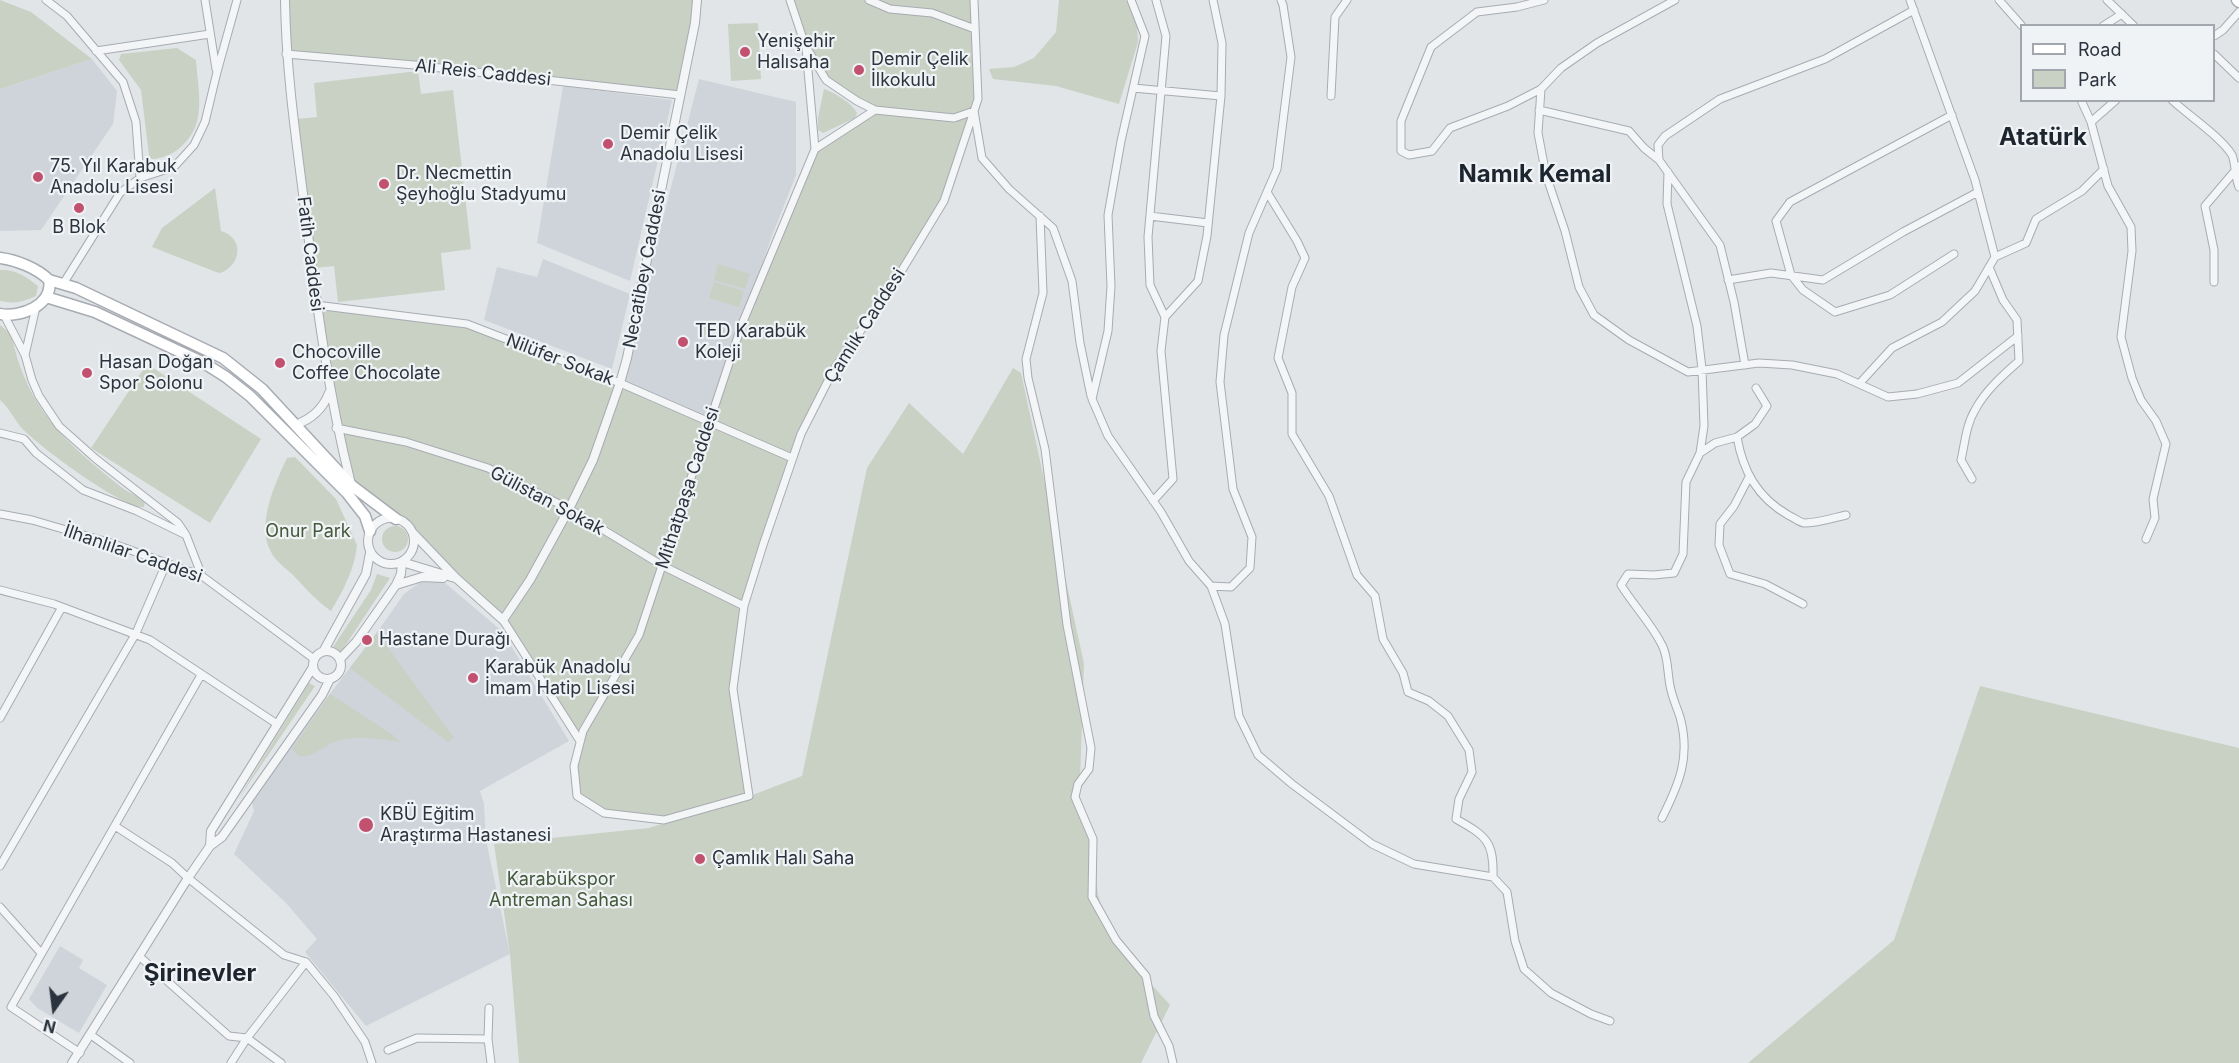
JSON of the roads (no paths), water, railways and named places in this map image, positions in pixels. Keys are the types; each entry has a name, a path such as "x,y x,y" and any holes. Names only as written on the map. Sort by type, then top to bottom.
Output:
{"main road":[{"path":"0,249 4,259 42,273 49,279 223,358 262,389 351,484 396,519"},
{"path":"2,315 21,314 36,307 50,289 49,279"},
{"path":"46,297 95,312 215,369 250,396 357,504 365,516 370,531"}],"street":[{"path":"46,0 67,16 123,82 136,122 140,178"},
{"path":"205,0 217,72"},
{"path":"63,284 120,193 140,178 174,167 194,145 205,122 237,0"},
{"name":"Fatih Caddesi","path":"285,0 286,54 316,305 336,428 357,504"},
{"name":"Necatibey Caddesi","path":"503,620 530,580 569,509 593,460 620,383 681,95 695,23 697,0"},
{"name":"Mithatpaşa Caddesi","path":"749,796 664,820 604,813 577,796 574,766 583,731 639,635 742,324 815,149 806,48 790,0"},
{"path":"869,0 890,9 932,13 975,29"},
{"name":"Çamlık Caddesi","path":"749,796 733,689 744,606 792,458 834,369 896,280 944,201 978,99 974,0"},
{"path":"1092,399 1108,331 1111,286 1108,214 1121,141 1145,36 1131,0"},
{"path":"1153,501 1173,479 1161,351 1165,317 1150,285 1148,237 1166,36 1156,0"},
{"path":"1165,317 1198,281 1208,223 1221,96 1222,42 1213,0"},
{"path":"1211,586 1231,587 1250,568 1252,537 1233,489 1220,382 1224,335 1246,244 1277,169 1291,57 1281,0"},
{"path":"1331,96 1335,17 1347,0"},
{"path":"1544,0 1517,7 1477,12 1431,47 1401,121 1401,151 1409,155 1432,151 1450,128 1508,106 1540,89 1561,68 1597,43 1675,0"},
{"path":"1910,0 1978,192 1995,257"},
{"path":"1999,0 2020,24"},
{"path":"2107,0 2132,24"},
{"path":"1659,159 1658,145 1665,136 1720,99 1825,59 1914,10"},
{"path":"2215,35 2239,12"},
{"path":"2106,24 2122,14"},
{"path":"96,51 210,34"},
{"path":"806,48 826,80 875,110 954,118 974,111 982,158 1009,189 1053,228 1072,281 1080,343 1092,399 1108,436 1153,501 1189,561 1211,586 1225,624 1239,716 1258,755 1292,784 1372,844 1414,864 1493,877 1507,892 1515,941 1524,969 1551,993 1591,1014 1610,1021"},
{"name":"Ali Reis Caddesi","path":"286,54 414,65 681,95"},
{"path":"2215,55 2239,78"},
{"path":"1133,88 1221,96"},
{"path":"1540,89 1538,133 1546,175 1565,231 1579,287 1594,315 1629,340 1688,372 1745,365 1792,365 1837,375 1888,397 1917,394 1958,383 2018,336"},
{"path":"2082,102 2091,122 2108,186 2131,227 2132,251 2121,338 2132,378 2141,400 2156,421 2166,444 2153,499 2155,518 2146,539"},
{"path":"2091,122 2114,102"},
{"path":"2174,102 2233,156 2239,187"},
{"path":"815,149 875,110"},
{"path":"1539,110 1629,131 1644,148 1659,159 1720,245 1745,365"},
{"path":"1952,116 1790,202 1776,221 1791,275 1803,290 1835,312 1890,296 1954,254"},
{"path":"2214,282 2214,250 2205,206 2237,168"},
{"path":"1859,384 1892,348 1942,322 1975,291 1995,257 2026,243 2036,219 2082,191 2104,169"},
{"path":"1662,818 1679,784 1681,775 1684,758 1681,719 1671,691 1664,648 1648,621 1633,605 1620,585 1628,574 1674,573 1683,554 1686,482 1700,453 1704,426 1702,369 1697,326 1667,204 1668,172"},
{"path":"1267,192 1305,258 1292,287 1278,358 1293,393 1292,434 1329,496 1357,575 1375,596 1383,639 1403,673 1408,692 1429,701 1448,716 1469,750 1472,772 1459,799 1456,819 1482,833 1494,854 1493,877"},
{"path":"1728,280 1771,273 1823,280 1903,232 1978,192"},
{"path":"1040,216 1042,293 1026,359 1028,378 1045,449 1067,625 1091,748 1089,769 1078,784 1075,796 1093,839 1092,897 1116,940 1146,976 1154,1016 1169,1046 1173,1063"},
{"path":"1150,216 1208,223"},
{"path":"1972,479 1961,460 1975,409 2002,376 2019,362 2017,320 2003,300 1989,267"},
{"name":"Nilüfer Sokak","path":"316,305 467,324 620,383 792,458"},
{"path":"25,355 36,307"},
{"path":"2,315 25,355 39,396 59,426 96,459 178,523 186,535 202,576"},
{"path":"1700,453 1715,443 1737,437 1755,424 1767,406 1756,388"},
{"path":"296,425 318,412 325,403 330,389"},
{"name":"Gülistan Sokak","path":"336,428 406,442 488,468 569,509 663,566 744,606"},
{"path":"0,433 24,439 36,453 83,490 137,511 186,535"},
{"path":"1737,437 1740,455 1749,477 1757,490 1775,507 1803,523 1846,515"},
{"path":"1749,477 1734,506 1720,524 1719,545 1730,574 1765,584 1803,604"},
{"name":"İlhanlılar Caddesi","path":"0,514 32,520 111,543 202,576 313,663"},
{"path":"210,846 211,831 313,663 324,651 366,574 370,553 367,538 370,531 381,520 396,519 403,522 456,578 503,620 580,741"},
{"path":"370,553 381,563 389,565 402,562 413,549 413,533"},
{"path":"402,562 456,578"},
{"path":"72,1063 188,878 210,846 222,837 322,695 330,679 340,671 340,659 356,642 396,585 401,574 402,562"},
{"path":"0,866 136,633 166,564"},
{"path":"396,585 422,577 456,578"},
{"path":"0,590 62,607 136,633 277,724"},
{"path":"0,718 62,607"},
{"path":"324,651 332,651 340,659"},
{"path":"313,663 317,675 330,679"},
{"path":"80,1053 11,1007 201,675"},
{"path":"115,826 172,863 284,955 306,962 334,996 365,1042 372,1063"},
{"path":"0,907 41,953"},
{"path":"139,956 229,1036 247,1038 281,1063"},
{"path":"231,1063 247,1038 306,962"},
{"path":"489,1008 488,1039 491,1063"},
{"path":"91,1035 129,1063"},
{"path":"388,1050 417,1038 488,1039"}],"place":[{"name":"Yenişehir Halısaha","path":"745,52"},
{"name":"Demir Çelik İlkokulu","path":"859,70"},
{"name":"Demir Çelik Anadolu Lisesi","path":"608,144"},
{"name":"75. Yıl Karabuk Anadolu Lisesi","path":"38,177"},
{"name":"Dr. Necmettin Şeyhoğlu Stadyumu","path":"384,184"},
{"name":"B Blok","path":"79,208"},
{"name":"TED Karabük Koleji","path":"683,342"},
{"name":"Chocoville Coffee Chocolate","path":"280,363"},
{"name":"Hasan Doğan Spor Solonu","path":"87,373"},
{"name":"Hastane Durağı","path":"367,640"},
{"name":"Karabük Anadolu İmam Hatip Lisesi","path":"473,678"},
{"name":"KBÜ Eğitim Araştırma Hastanesi","path":"366,825"},
{"name":"Çamlık Halı Saha","path":"700,859"}],"district":[{"name":"Atatürk","path":"2043,138"},
{"name":"Namık Kemal","path":"1535,175"},
{"name":"Şirinevler","path":"200,974"}],"park label":[{"name":"Onur Park","path":"308,532"},
{"name":"Karabükspor Antreman Sahası","path":"561,890"}]}
